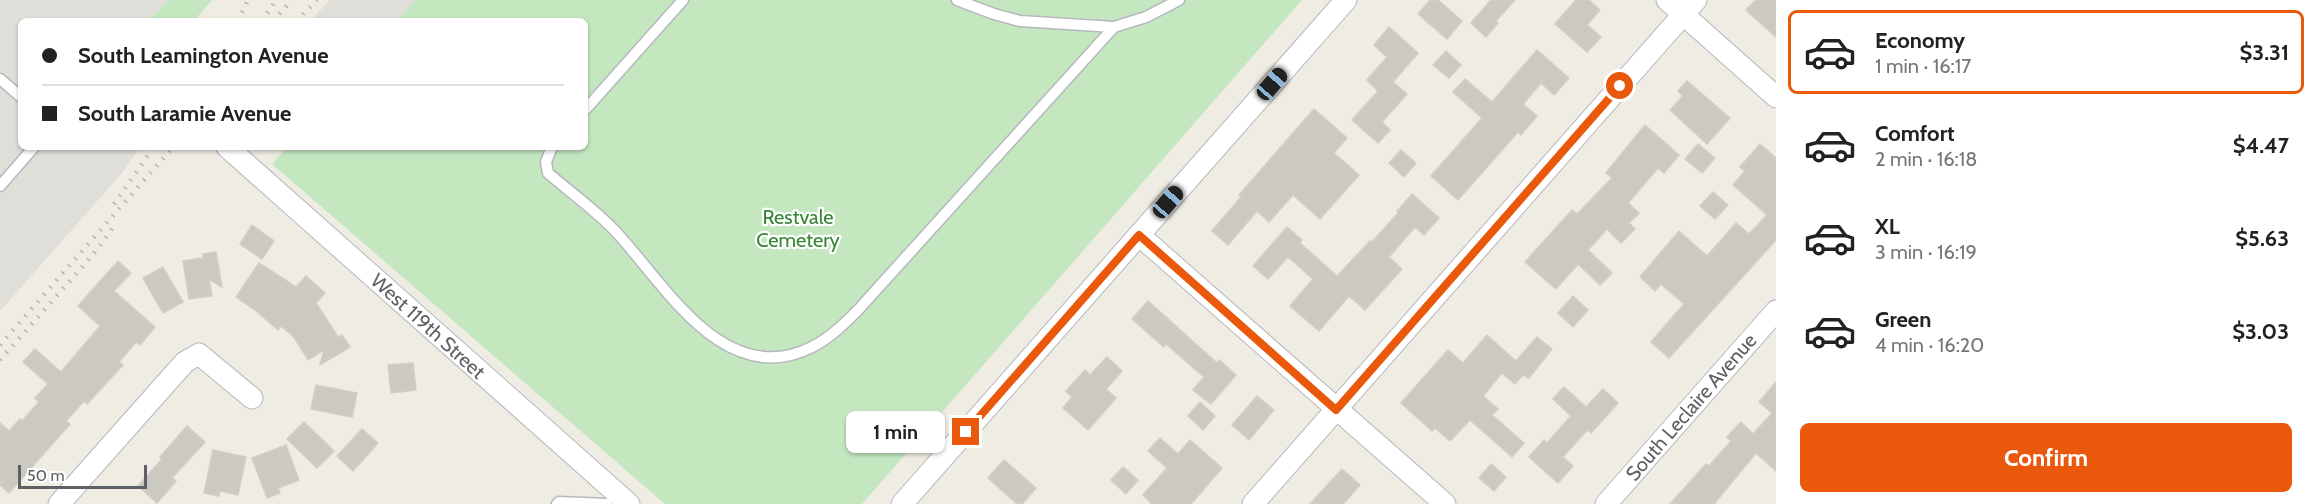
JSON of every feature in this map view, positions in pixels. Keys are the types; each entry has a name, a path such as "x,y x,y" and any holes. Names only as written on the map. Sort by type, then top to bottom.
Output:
{"street":[{"path":"902,504 1346,0"},
{"path":"1667,0 1690,7 1776,97"},
{"path":"1253,504 1690,7"},
{"name":"West 119th Street","path":"230,150 629,504"},
{"path":"1139,235 1445,504"},
{"name":"South Leclaire Avenue","path":"1606,504 1776,310"},
{"path":"59,504 185,362 199,354 252,398"}],"lane":[{"path":"588,107 683,0"},
{"path":"957,0 1020,21 1114,27 1146,17 1179,0"},
{"path":"551,150 546,162 548,173 616,231 690,318 706,333 726,346 747,354 770,358 791,354 812,347 836,331 858,310 1114,27"},
{"path":"0,79 18,95"},
{"path":"0,186 31,150"},
{"path":"557,504 559,502 607,504"}],"shaded area":[{"path":"0,0 168,0 152,18 18,18 18,150 138,150 122,173 0,311"},
{"path":"330,0 415,0 400,18 313,18"}],"green space":[{"path":"168,0 212,0 197,18 152,18"},
{"name":"Restvale Cemetery","path":"415,0 1302,0 862,504 665,504 272,164 284,150 588,150 588,18 400,18"}],"building":[{"path":"1430,0 1438,0 1462,21 1447,39 1418,14"},
{"path":"1491,0 1515,0 1496,21 1498,23 1486,37 1471,23"},
{"path":"1576,0 1589,0 1600,10 1587,25 1601,37 1587,52 1555,24"},
{"path":"1756,0 1776,0 1776,37 1746,10"},
{"path":"1389,27 1418,53 1393,82 1407,94 1382,122 1390,130 1378,143 1352,120 1378,91 1367,80 1387,57 1374,45"},
{"path":"1537,50 1569,78 1554,95 1541,83 1523,104 1537,116 1521,135 1518,132 1458,200 1431,176 1482,118 1453,92 1465,79 1492,102"},
{"path":"1446,51 1461,65 1449,78 1433,65"},
{"path":"1687,81 1730,118 1707,144 1670,110 1683,96 1678,91"},
{"path":"1314,109 1347,138 1334,153 1359,175 1320,219 1293,195 1269,222 1257,211 1228,245 1212,231 1241,197 1239,195"},
{"path":"1645,125 1679,155 1664,173 1658,168 1628,203 1639,213 1629,223 1635,229 1621,243 1607,229 1588,250 1612,273 1600,285 1578,264 1556,289 1525,262 1572,210 1577,214 1612,178 1606,173"},
{"path":"1698,144 1715,158 1702,173 1685,159"},
{"path":"1760,144 1776,158 1776,240 1669,358 1651,342 1684,304 1661,284 1655,291 1640,277 1679,231 1707,256 1736,223 1749,234 1767,215 1733,185 1745,171 1740,167"},
{"path":"1401,150 1416,163 1404,177 1389,163"},
{"path":"1713,192 1728,205 1715,219 1700,206"},
{"path":"1412,194 1439,218 1424,235 1415,227 1389,257 1402,269 1365,310 1349,296 1319,331 1290,306 1313,279 1288,257 1268,279 1253,266 1287,227 1302,240 1300,243 1337,276 1370,241 1372,242"},
{"path":"252,225 274,241 262,259 240,244"},
{"path":"216,252 222,287 209,279 212,296 189,299 183,261 203,258 203,254"},
{"path":"118,261 131,273 114,291 155,327 140,345 136,342 119,362 123,365 87,404 84,401 66,421 70,424 9,493 0,485 0,423 9,431 20,419 22,421 39,402 35,398 48,384 23,362 35,349 61,372 100,326 78,306"},
{"path":"259,263 296,287 306,276 325,293 316,303 338,337 342,335 350,347 320,365 324,350 308,360 294,337 281,326 278,330 236,297"},
{"path":"163,267 183,302 163,313 143,278"},
{"path":"1573,296 1588,310 1573,327 1558,313"},
{"path":"1148,301 1217,363 1219,360 1236,375 1211,404 1193,390 1204,377 1166,344 1164,347 1132,319"},
{"path":"1487,335 1516,361 1537,337 1552,349 1529,378 1523,375 1515,384 1502,373 1483,396 1498,409 1492,415 1524,443 1512,457 1470,420 1450,441 1435,428 1432,431 1401,403 1448,350 1463,363"},
{"path":"1107,357 1122,371 1106,389 1116,398 1088,430 1063,408 1072,397 1066,391 1085,370 1090,375"},
{"path":"413,363 416,390 391,393 388,365"},
{"path":"1776,382 1776,471 1756,453 1714,504 1670,504 1706,464 1709,466 1731,441 1727,437 1741,422 1753,434 1772,413 1759,402"},
{"path":"316,385 357,393 352,417 311,409"},
{"path":"1564,387 1586,407 1603,389 1618,403 1591,433 1587,430 1563,457 1573,466 1558,483 1529,457 1544,440 1547,443 1571,416 1553,399"},
{"path":"1257,396 1274,410 1249,440 1232,425"},
{"path":"1200,402 1215,416 1203,430 1188,416"},
{"path":"304,422 334,451 317,468 287,439"},
{"path":"187,426 205,442 172,478 176,481 157,503 138,486"},
{"path":"362,429 378,443 353,471 337,456"},
{"path":"1160,438 1178,454 1190,440 1222,468 1191,504 1152,504 1143,495 1167,468 1148,451"},
{"path":"286,445 299,480 278,488 280,493 267,498 252,458"},
{"path":"213,450 246,457 238,495 220,491 219,496 204,493"},
{"path":"1004,460 1036,488 1022,504 1017,504 988,478"},
{"path":"1491,464 1506,477 1494,491 1479,478"},
{"path":"1123,467 1138,480 1126,494 1111,480"},
{"path":"1342,469 1360,485 1343,504 1310,504"}],"railway":[{"path":"239,18 248,0"},
{"path":"264,18 276,0"},
{"path":"276,18 292,0"},
{"path":"299,18 317,0"},
{"path":"114,204 152,150"},
{"path":"0,345 170,150"},
{"path":"0,360 92,256 115,225"}],"route":[{"path":"966,432 1139,235 1336,410 1620,86"}]}
